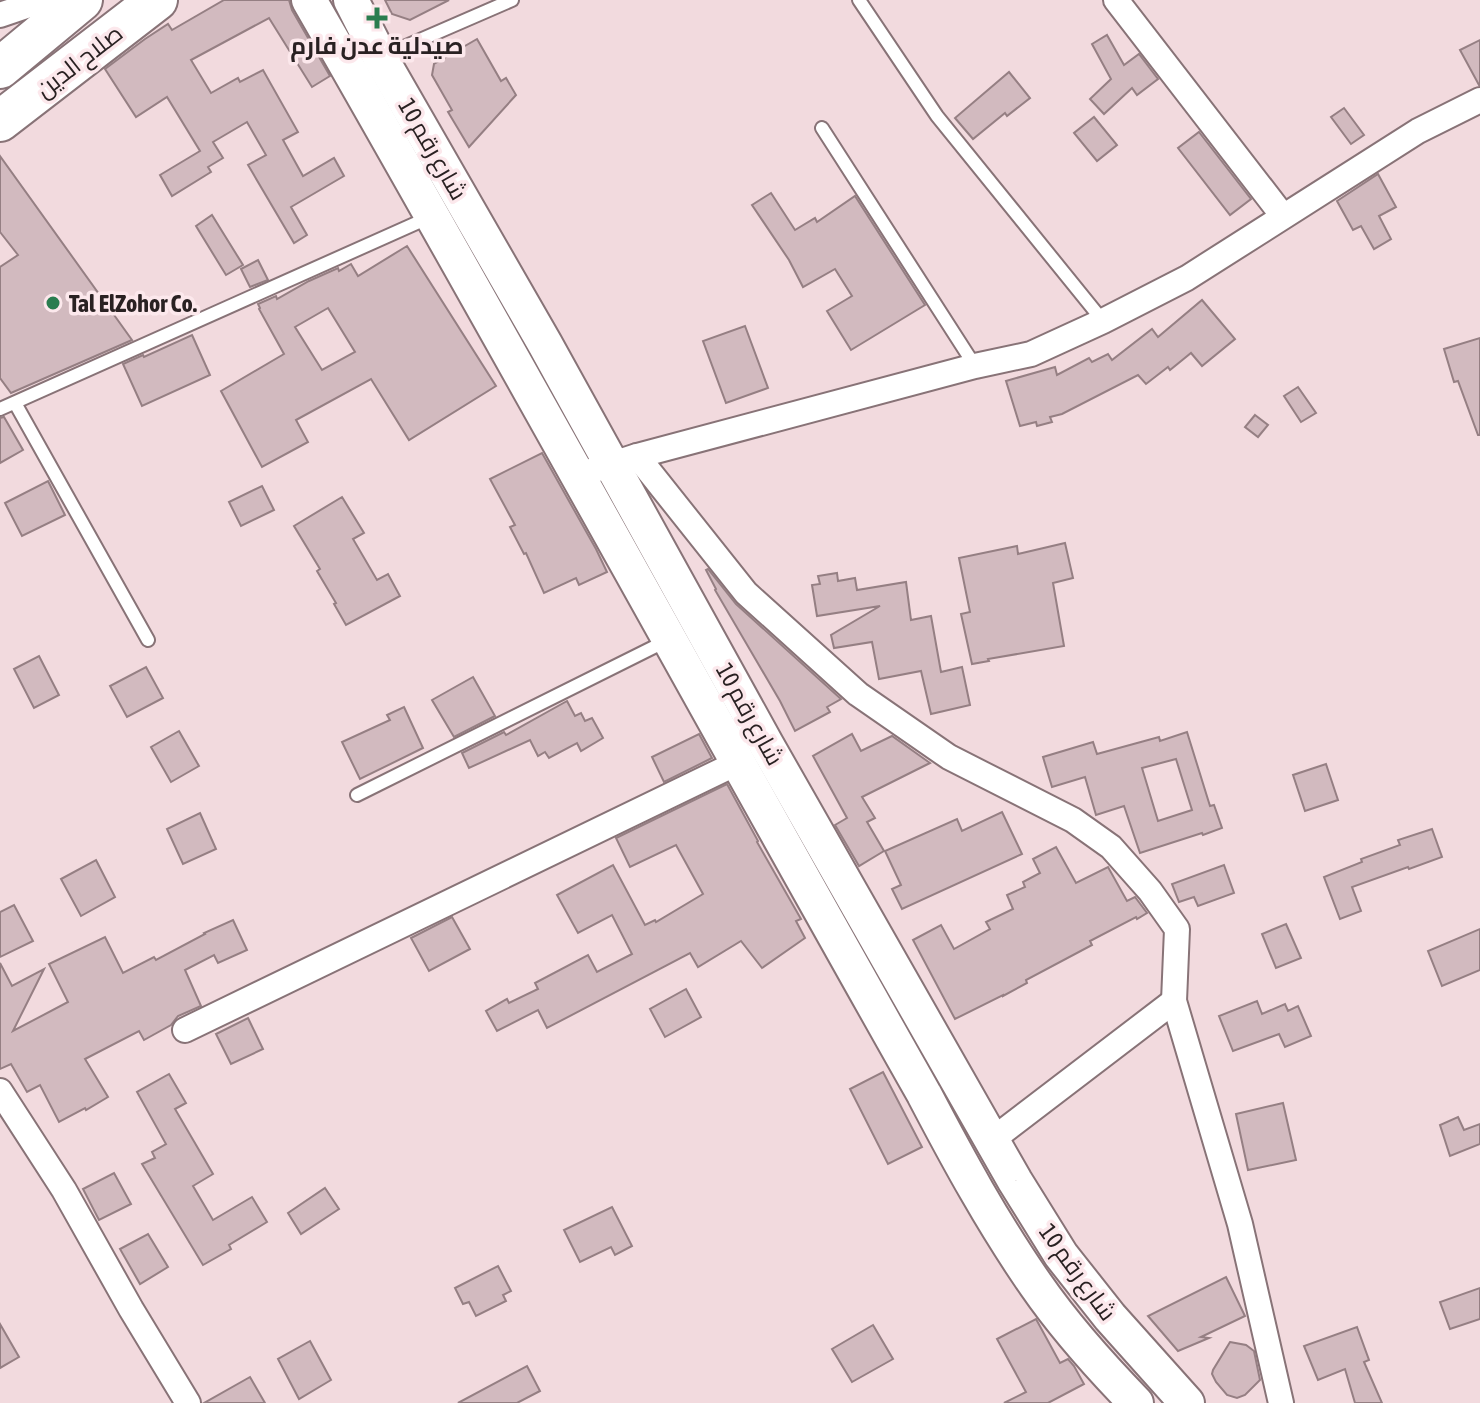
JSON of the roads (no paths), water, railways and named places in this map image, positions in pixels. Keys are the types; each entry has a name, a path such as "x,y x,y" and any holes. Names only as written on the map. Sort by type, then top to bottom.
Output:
{"highway":[{"name":"صلاح الدين","path":"0,68 82,0"},
{"name":"صلاح الدين","path":"0,121 157,0"}],"main road":[{"name":"شارع رقم 10","path":"309,0 579,475 953,1150 1038,1288 1086,1349 1136,1403"},
{"name":"شارع رقم 10","path":"351,0 380,57 625,460 766,744 992,1140 1061,1255 1110,1317 1187,1403"}],"street":[{"path":"0,15 44,0"},
{"path":"1116,0 1283,216"},
{"path":"579,475 975,366 1031,354 1187,278 1418,131 1480,100"},
{"path":"625,460 746,593 858,694 949,757 1073,820 1111,847 1150,891 1177,929 1174,1001 1240,1224 1281,1403"},
{"path":"185,1030 737,763"},
{"path":"992,1140 1174,1001"},
{"path":"0,1091 64,1190 188,1403"}],"lane":[{"path":"380,57 512,0"},
{"path":"859,0 937,116 1103,321"},
{"path":"822,128 975,366"},
{"path":"0,409 433,215"},
{"path":"15,403 148,640"},
{"path":"357,795 669,639"}],"place":[{"name":"صيدلية عدن فارم","path":"377,18"},
{"name":"Tal ElZohor Co.","path":"53,303"}]}
